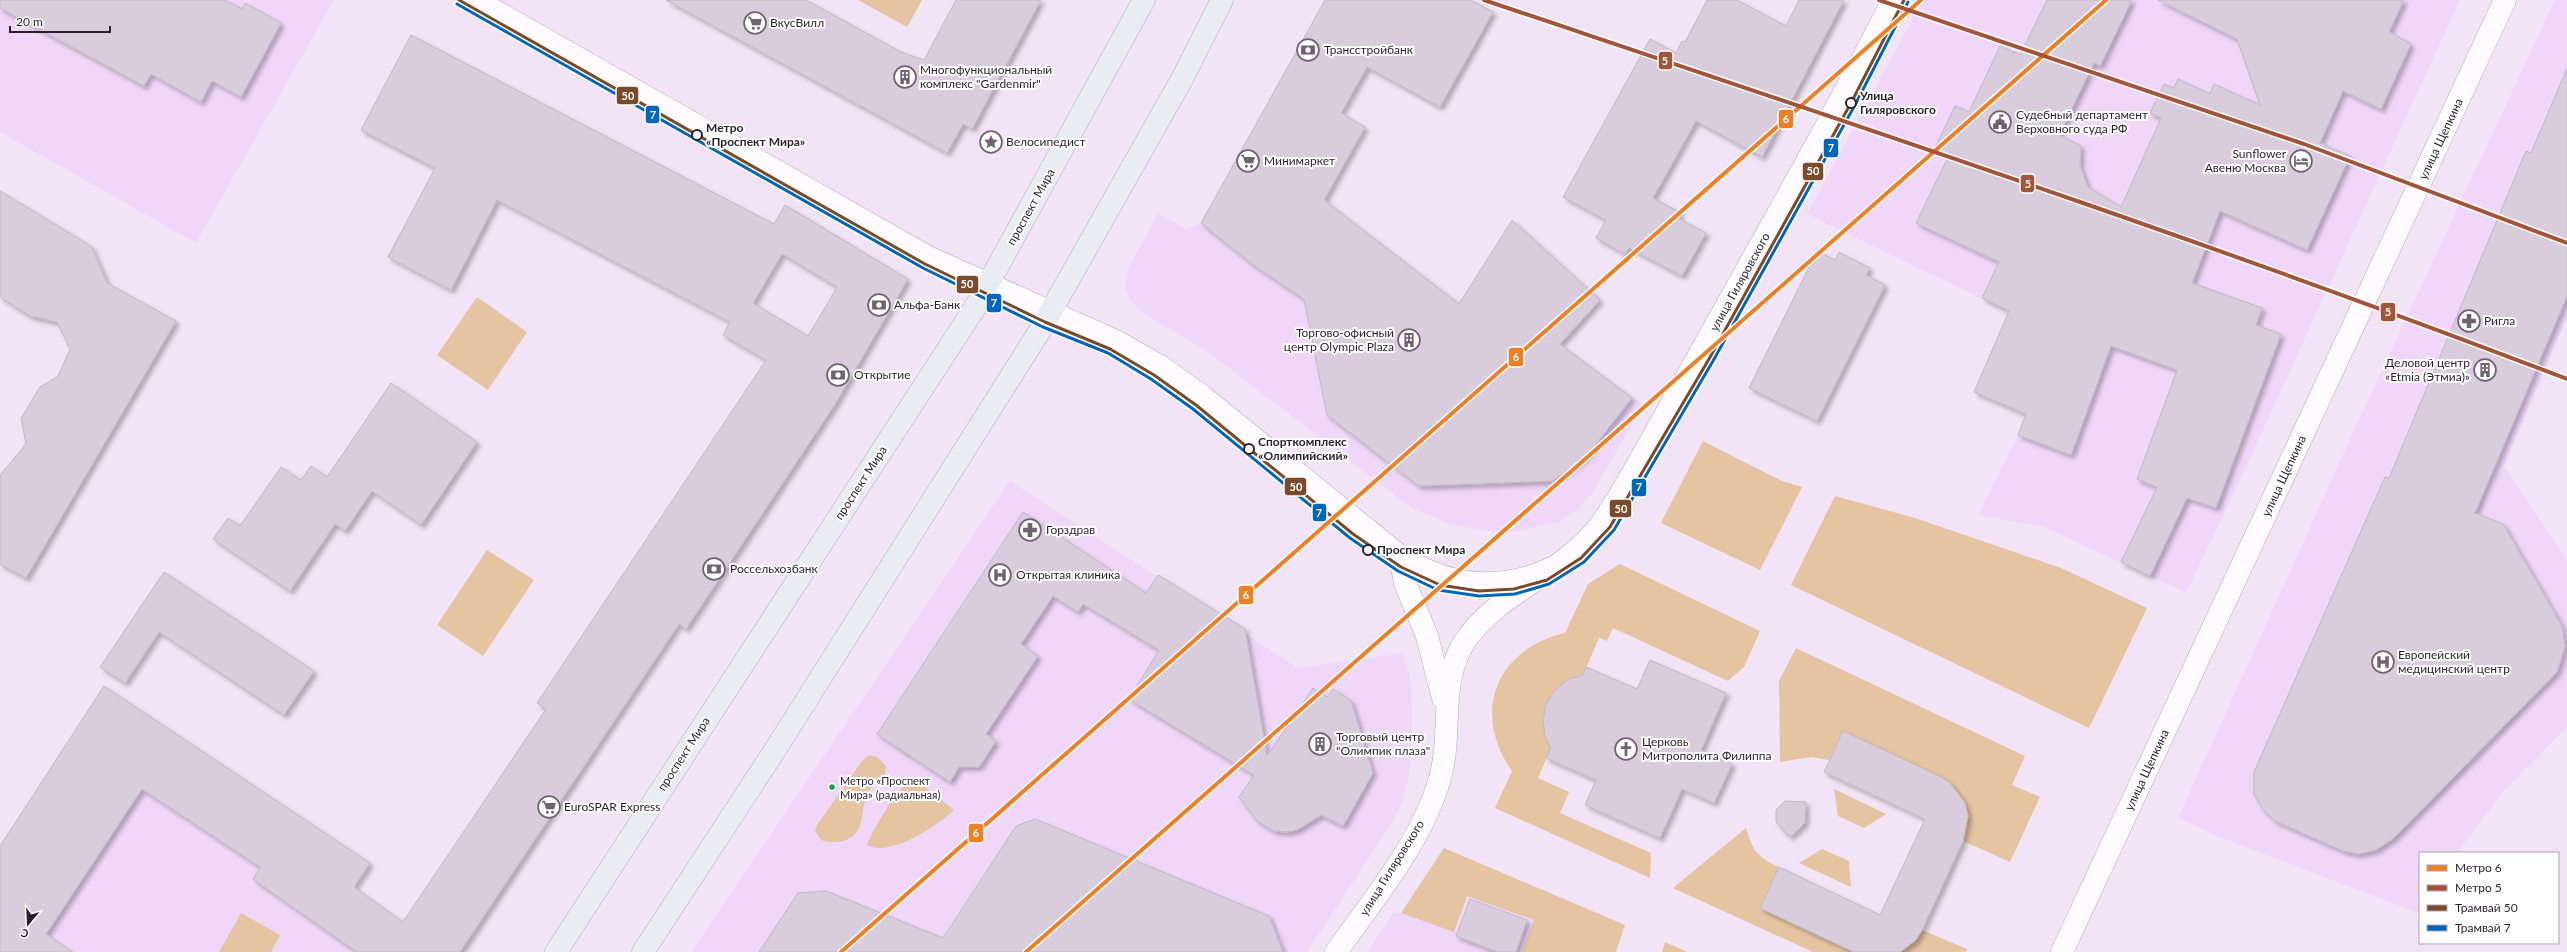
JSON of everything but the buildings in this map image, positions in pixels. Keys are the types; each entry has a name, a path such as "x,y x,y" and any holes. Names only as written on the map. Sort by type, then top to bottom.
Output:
{"main road":[{"name":"проспект Мира","path":"556,952 989,284 1144,0"},
{"path":"643,952 776,750 1050,312 1182,79 1222,0"}],"street":[{"path":"476,0 928,257 1116,341 1160,366 1202,396 1400,556"},
{"name":"улица Гиляровского","path":"1336,952 1402,857 1428,808 1439,780 1445,757 1447,731 1446,709 1449,678 1455,658 1466,639 1486,617 1552,568 1589,538 1623,489 1836,109 1893,0"},
{"name":"улица Щепкина","path":"2062,952 2505,0"},
{"name":"улица Гиляровского","path":"1400,556 1419,568 1443,577 1480,584 1501,584 1539,574 1552,568"},
{"name":"улица Гиляровского","path":"1400,556 1405,583 1427,636 1446,709"}],"shaded area":[{"path":"0,0 334,0 196,243 0,132"},
{"path":"858,0 922,0 907,27"},
{"path":"1923,0 2460,0 2228,506 2186,593 2044,527 1978,515 2018,435 2056,335 1807,214"},
{"path":"2555,0 2567,0 2567,317 2504,466 2567,560 2567,727 2503,792 2458,852 2419,852 2418,913 2217,836 2178,818 2361,415"},
{"name":"Торгово-офисный центр Olympic Plaza","path":"1158,213 1186,229 1201,223 1252,264 1341,214 1515,347 1560,344 1643,405 1593,492 1578,509 1559,522 1518,531 1488,531 1449,524 1410,507 1208,352 1143,313 1131,302 1126,290 1126,279 1129,267"},
{"path":"477,297 527,332 488,390 437,355"},
{"path":"1703,441 1782,481 1802,487 1760,570 1661,523"},
{"path":"1010,481 1298,668 1404,653 1411,683 1412,725 1411,762 1404,798 1394,820 1307,952 691,952"},
{"path":"1835,496 1915,518 2061,568 2147,608 2089,728 1791,585"},
{"path":"487,550 534,580 483,656 437,625"},
{"path":"1620,564 1760,631 1744,667 1728,681 1613,628 1607,641 1599,638 1583,675 1546,704 1543,720 1545,736 1551,748 1538,778 1569,792 1560,813 1651,853 1650,878 1495,808 1512,771 1500,749 1493,727 1493,706 1497,686 1507,668 1522,653 1541,641 1565,633 1588,584"},
{"path":"1796,648 2025,756 2012,785 2040,797 2010,862 1963,841 1967,821 1964,804 1955,789 1948,782 1939,776 1843,731 1829,760 1811,757 1780,762 1779,681"},
{"path":"869,755 877,757 886,766 886,771 882,778 868,792 865,799 862,820 857,832 853,836 843,841 830,842 821,840 815,831 817,825 862,761"},
{"path":"911,781 920,783 954,810 926,831 900,844 877,848 867,845 874,830 893,799 906,784"},
{"path":"142,789 260,867 253,879 357,952 2,952 26,880 65,906"},
{"path":"1834,789 1886,814 1864,828 1838,816"},
{"path":"1746,828 1751,842 1757,852 1766,860 1779,867 1760,908 1854,952 1813,952 1673,888"},
{"path":"1444,848 1625,925 1616,952 1522,952 1534,920 1467,896 1454,932 1401,913"},
{"path":"1822,849 1849,861 1851,887 1799,863"},
{"path":"1467,896 1534,920 1522,952 1367,952 1393,913 1401,913"},
{"path":"241,913 280,935 271,952 219,952"},
{"path":"1922,930 1967,949 1966,952 1900,952 1916,940"},
{"path":"1665,942 1687,952 1662,952"}],"metro line":[{"name":"5","path":"1484,0 1892,137 2163,231 2433,328 2567,379"},
{"name":"5","path":"1879,0 2304,144 2567,243"},
{"name":"6","path":"841,952 1921,0"},
{"name":"6","path":"1026,952 2106,0"}],"tram line":[{"name":"50","path":"459,0 925,264 1045,322 1110,349 1154,375 1196,405 1353,534 1401,567 1440,585 1479,591 1514,589 1547,580 1581,558 1610,527 1709,359 1851,103 1904,0"},
{"name":"7","path":"457,4 923,268 1043,327 1108,353 1151,379 1193,409 1350,538 1398,571 1438,590 1479,596 1515,594 1549,584 1584,562 1614,530 1713,361 1855,105 1908,2"}],"place":[{"name":"ВкусВилл","path":"755,23"},
{"name":"Трансстройбанк","path":"1308,50"},
{"name":"Многофункциональный комплекс \"Gardenmir\"","path":"905,77"},
{"name":"Улица Гиляровского","path":"1851,103"},
{"name":"Судебный департамент Верховного суда РФ","path":"2000,122"},
{"name":"Метро «Проспект Мира»","path":"697,135"},
{"name":"Велосипедист","path":"991,142"},
{"name":"Минимаркет","path":"1248,161"},
{"name":"Sunflower Авеню Москва","path":"2301,161"},
{"name":"Альфа-Банк","path":"879,305"},
{"name":"Ригла","path":"2469,321"},
{"name":"Торгово-офисный центр Olympic Plaza","path":"1409,340"},
{"name":"Деловой центр «Etmia (Этмиа)»","path":"2485,370"},
{"name":"Открытие","path":"838,375"},
{"name":"Спорткомплекс «Олимпийский»","path":"1249,449"},
{"name":"Горздрав","path":"1030,530"},
{"name":"Проспект Мира","path":"1368,550"},
{"name":"Россельхозбанк","path":"714,569"},
{"name":"Открытая клиника","path":"1000,575"},
{"name":"Европейский медицинский центр","path":"2383,662"},
{"name":"Торговый центр \"Олимпик плаза\"","path":"1320,744"},
{"name":"Церковь Митрополита Филиппа","path":"1626,749"},
{"name":"Метро «Проспект Мира» (радиальная)","path":"832,787"},
{"name":"EuroSPAR Express","path":"549,807"}]}
